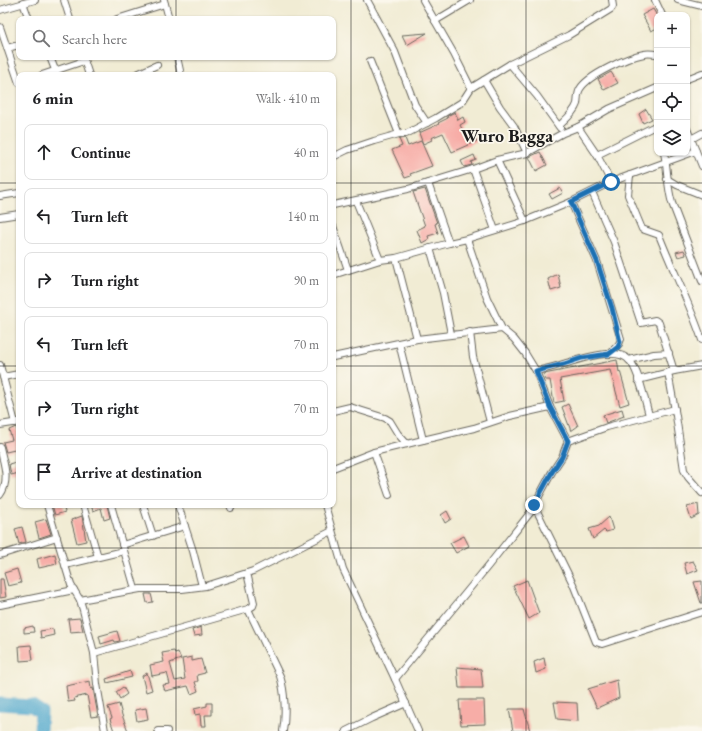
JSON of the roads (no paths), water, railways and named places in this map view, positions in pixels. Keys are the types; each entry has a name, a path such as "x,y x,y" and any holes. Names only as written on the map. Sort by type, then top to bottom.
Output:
{"street":[{"path":"0,10 35,0"},
{"path":"64,0 69,16"},
{"path":"368,0 395,52 415,105 426,123"},
{"path":"422,0 454,54 471,88"},
{"path":"435,21 461,2 470,0"},
{"path":"336,156 347,150 399,134 406,134 426,123 462,102 471,88 510,64 555,43 611,9 613,6 612,0"},
{"path":"655,0 661,12"},
{"path":"678,0 702,6"},
{"path":"125,16 165,2 168,16"},
{"path":"23,3 29,16"},
{"path":"0,27 16,74"},
{"path":"7,48 16,45"},
{"path":"559,126 576,106 578,91 593,76 612,66 645,54 654,54"},
{"path":"51,60 56,72"},
{"path":"58,72 81,60"},
{"path":"83,60 88,72"},
{"path":"178,60 180,72"},
{"path":"370,61 399,134"},
{"path":"510,64 537,96 563,133"},
{"path":"142,72 157,65"},
{"path":"690,78 702,73"},
{"path":"484,80 500,107 514,126 527,153"},
{"path":"336,204 428,183 497,160 527,153 563,133 578,127 608,109 654,89"},
{"path":"578,127 611,182"},
{"path":"596,155 654,127"},
{"path":"702,134 691,139 702,166"},
{"path":"336,274 380,260 396,258 450,242 467,239 525,221 571,202 611,182 696,151"},
{"path":"665,156 668,191 702,280"},
{"path":"497,160 525,221"},
{"path":"473,169 495,230"},
{"path":"630,175 628,196 636,217 642,229 659,235 671,266 690,306 702,340"},
{"path":"667,179 677,185 702,195"},
{"path":"428,183 450,242"},
{"path":"592,192 614,242 641,323 655,320 659,323 669,353 684,470 702,493"},
{"path":"0,196 16,193"},
{"path":"356,201 380,260"},
{"path":"571,202 597,261 621,339 619,344 609,354"},
{"path":"0,217 16,214"},
{"path":"336,235 348,270"},
{"path":"395,679 530,513 552,472 562,457 568,441 550,407 536,371 514,339 502,329 488,298 467,239"},
{"path":"430,248 443,293 451,334"},
{"path":"396,258 417,339"},
{"path":"336,356 417,339 502,329"},
{"path":"470,332 472,357 490,422"},
{"path":"399,342 423,440"},
{"path":"629,360 654,354 669,353"},
{"path":"536,371 582,358 609,354 621,354 629,360 635,369 649,415"},
{"path":"0,365 16,416"},
{"path":"638,380 702,366"},
{"path":"3,377 16,375"},
{"path":"336,410 350,407 384,418 390,421 398,434 408,444"},
{"path":"336,467 374,452 474,428 510,416 550,407"},
{"path":"568,441 607,427 675,409"},
{"path":"0,425 16,422"},
{"path":"0,447 3,472 6,479 4,489 0,494"},
{"path":"374,452 389,495"},
{"path":"534,505 573,584 596,642 602,644 702,612"},
{"path":"48,508 71,584 80,600 94,653 97,684 105,731"},
{"path":"84,508 98,557"},
{"path":"112,508 135,589"},
{"path":"143,508 153,536"},
{"path":"179,508 202,586"},
{"path":"327,508 343,569 418,731"},
{"path":"65,564 98,557 153,536 185,526"},
{"path":"80,600 135,589 182,589 202,586 247,573 270,563 332,531"},
{"path":"0,555 57,537"},
{"path":"94,653 248,609 253,606 254,602 247,573"},
{"path":"0,605 74,590"},
{"path":"248,609 283,685 283,731"},
{"path":"346,731 406,703"},
{"path":"158,731 167,731"}],"waterway":[{"path":"0,704 32,706 41,712 40,731"}],"district":[{"name":"Wuro Bagga","path":"507,135"}]}
